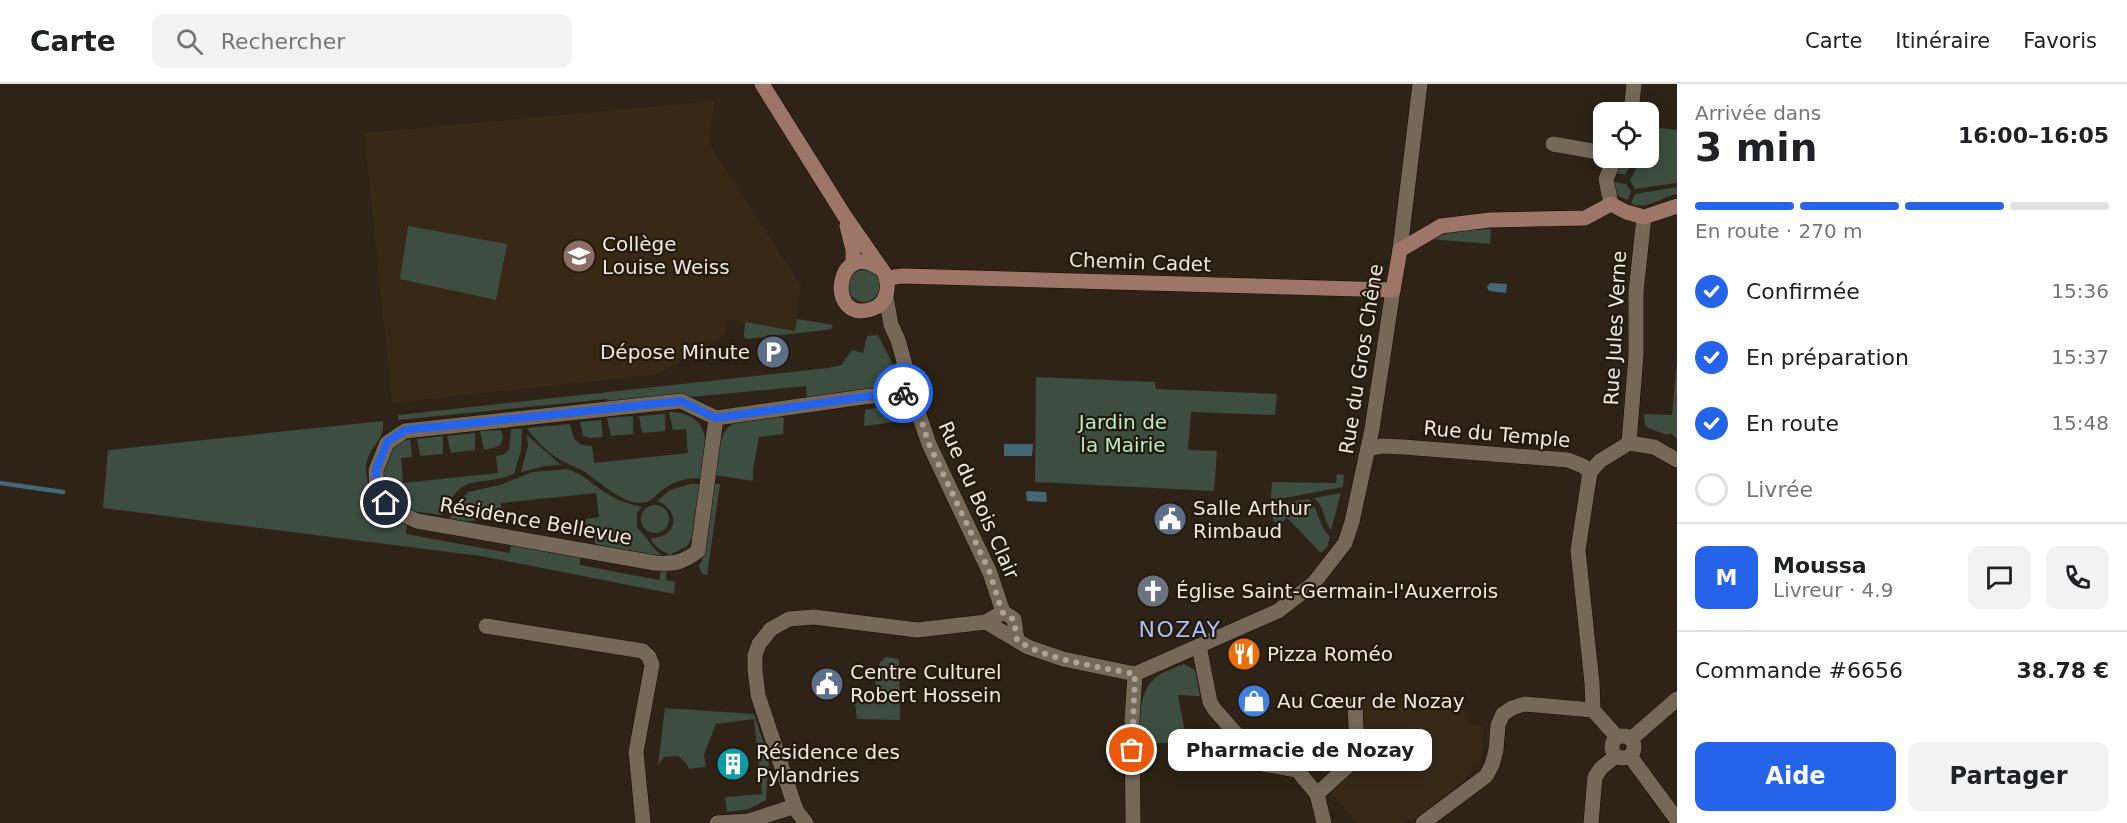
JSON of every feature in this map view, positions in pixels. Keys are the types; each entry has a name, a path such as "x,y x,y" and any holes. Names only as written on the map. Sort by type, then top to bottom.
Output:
{"street":[{"path":"762,84 884,275 886,297 882,303 870,310"},
{"name":"Rue du Gros Chêne","path":"1199,646 1278,611 1313,584 1345,543 1352,522 1368,449 1400,250 1420,84"},
{"path":"1632,102 1634,84"},
{"path":"1553,144 1593,151"},
{"path":"1611,168 1606,179 1611,204"},
{"path":"1400,250 1441,226 1490,220 1585,218 1611,204"},
{"path":"1611,204 1626,212 1644,216 1677,206"},
{"path":"844,215 852,241 853,264"},
{"name":"Rue Jules Verne","path":"1629,443 1636,355 1636,292 1644,216"},
{"path":"884,275 868,263 853,264 841,279 840,292 843,299 855,309 870,310 891,325"},
{"name":"Chemin Cadet","path":"884,275 1393,290"},
{"name":"Rue du Bois Clair","path":"886,297 891,325 898,340 929,444 990,573 1002,612 1014,620 1017,640"},
{"path":"716,418 912,392"},
{"name":"Résidence Bellevue","path":"681,401 716,418 698,551 686,560 674,564 655,564 417,521 396,511 377,495 376,470 387,442 405,430 681,401"},
{"path":"1629,443 1654,447 1677,460"},
{"name":"Rue du Temple","path":"1368,449 1382,446 1404,447 1568,460 1583,466 1590,472 1600,461 1629,443"},
{"path":"1590,472 1578,550 1593,710"},
{"path":"806,823 795,806 758,695 755,655 759,644 771,629 789,619 814,617 917,630 986,622 1002,612"},
{"path":"986,622 1028,647 1063,659 1135,674 1199,646 1210,702 1215,710 1263,764 1297,770 1317,794 1324,823"},
{"path":"486,626 643,651 646,654 652,665 636,752 643,823"},
{"path":"1133,823 1132,720 1135,674"},
{"path":"1624,738 1677,699"},
{"path":"1317,794 1350,764 1357,750 1354,704"},
{"path":"1423,823 1486,776 1494,758 1498,725 1503,714 1524,704 1593,710 1634,750 1601,768 1595,777 1591,823"},
{"path":"1623,756 1677,820"},
{"path":"717,823 749,821 795,806"}],"shaded area":[{"name":"Collège Louise Weiss","path":"715,101 709,144 801,285 795,331 727,319 724,335 659,374 392,403 364,133"},
{"path":"1363,698 1399,698 1462,709 1470,724 1484,726 1481,761 1473,761 1471,773 1438,803 1413,820 1407,820 1404,823 1356,823 1331,792 1332,787 1364,763"}],"green space":[{"path":"1659,128 1677,130 1677,183 1635,189 1630,180 1637,168 1659,168"},
{"path":"1617,168 1629,168 1625,175 1615,173"},
{"path":"1613,182 1626,184 1631,191 1628,200 1618,196"},
{"path":"1677,187 1677,194 1643,205 1631,204 1635,194"},
{"path":"408,226 507,244 496,300 400,279"},
{"path":"1491,229 1490,244 1430,239 1467,230"},
{"path":"864,270 875,275 880,286 875,297 864,302 853,297 848,286 853,275"},
{"path":"797,319 833,325 831,329 826,330 746,339 744,336 745,322 795,331"},
{"path":"878,335 893,367 893,381 890,387 807,398 806,386 609,405 607,399 398,420 398,415 828,368 841,365 852,350 863,353 867,336"},
{"path":"1677,360 1677,439 1671,433 1667,435 1648,428 1645,425 1644,414 1672,415"},
{"name":"Jardin de la Mairie","path":"1036,377 1155,382 1156,389 1277,394 1275,415 1191,412 1188,450 1217,451 1214,491 1035,482"},
{"path":"887,406 905,410 909,420 864,426 865,410"},
{"path":"669,412 684,414 700,425 705,444 703,479 686,479 675,483 652,499 638,503 622,498 585,472 559,459 544,447 527,428 570,424 574,439 582,445 592,446 594,463 688,453 686,429 673,430"},
{"path":"665,414 665,431 642,433 639,416"},
{"path":"633,416 633,434 611,436 607,418"},
{"path":"781,416 784,419 783,434 759,437 753,481 714,475 721,442 730,426 738,422"},
{"path":"601,420 603,437 583,436 580,422"},
{"path":"383,421 381,435 367,461 367,478 375,504 385,515 407,524 406,534 509,553 512,542 580,554 580,565 659,580 662,568 667,569 666,580 675,582 674,594 481,556 103,508 108,450"},
{"path":"511,429 522,429 521,450 514,474 464,486 457,491 442,515 411,511 385,496 380,468 394,444 410,439 412,457 401,458 403,483 498,473 496,456 503,455 509,450"},
{"path":"501,430 503,438 500,446 484,450 480,431"},
{"path":"475,433 475,450 451,453 447,436"},
{"path":"527,435 561,465 521,472 528,446"},
{"path":"443,436 443,454 420,456 417,439"},
{"path":"567,469 584,477 613,497 642,507 637,513 637,528 664,557 595,544 594,535 586,535 586,519 599,517 596,493 501,503 502,518 466,521 449,519 460,500 468,492 500,485 533,472"},
{"path":"1337,474 1344,475 1343,487 1279,499 1271,498 1272,482 1336,483"},
{"path":"700,484 694,535 687,546 670,555 656,546 651,538 666,534 673,523 670,511 657,501 670,490"},
{"path":"712,484 720,484 707,575 702,574 699,566 702,560"},
{"path":"1341,493 1331,530 1320,505 1314,498"},
{"path":"1309,499 1330,537 1327,547 1321,553 1287,518 1281,523 1279,520 1275,523 1273,520 1272,507 1276,504"},
{"path":"655,505 665,509 669,519 665,529 655,533 645,529 641,519 645,509"},
{"path":"886,657 899,659 900,720 857,719 855,704 859,701 876,701 877,671"},
{"path":"1184,664 1195,670 1200,696 1178,695 1187,743 1141,743 1142,701 1149,685 1160,674"},
{"path":"665,708 754,714 769,759 766,800 749,809 727,812 725,797 762,794 754,719 716,724 704,754 706,767 689,769 678,756 664,757 658,765"}],"water":[{"path":"1490,283 1507,284 1506,293 1489,291 1487,287"},
{"path":"1004,444 1033,444 1032,456 1004,456"},
{"path":"1026,492 1046,492 1046,502 1027,501"}],"waterway":[{"path":"0,483 63,492"}],"way so far":[{"path":"903,393 912,392 929,444 990,573 1002,605 1002,612 1014,620 1017,640 1028,647 1063,659 1135,674 1132,750"}],"place":[{"name":"Collège Louise Weiss","path":"579,256"},
{"name":"Dépose Minute","path":"773,352"},
{"name":"Salle Arthur Rimbaud","path":"1170,519"},
{"name":"Église Saint-Germain-l'Auxerrois","path":"1153,591"},
{"name":"Pizza Roméo","path":"1244,654"},
{"name":"Centre Culturel Robert Hossein","path":"827,684"},
{"name":"Au Cœur de Nozay","path":"1254,701"},
{"name":"Pharmacie de Nozay","path":"1132,750"},
{"name":"Résidence des Pylandries","path":"733,764"}],"district":[{"name":"NOZAY","path":"1180,629"}],"route":[{"path":"386,503 377,495 376,470 387,442 405,430 681,401 716,418 903,393"}]}
